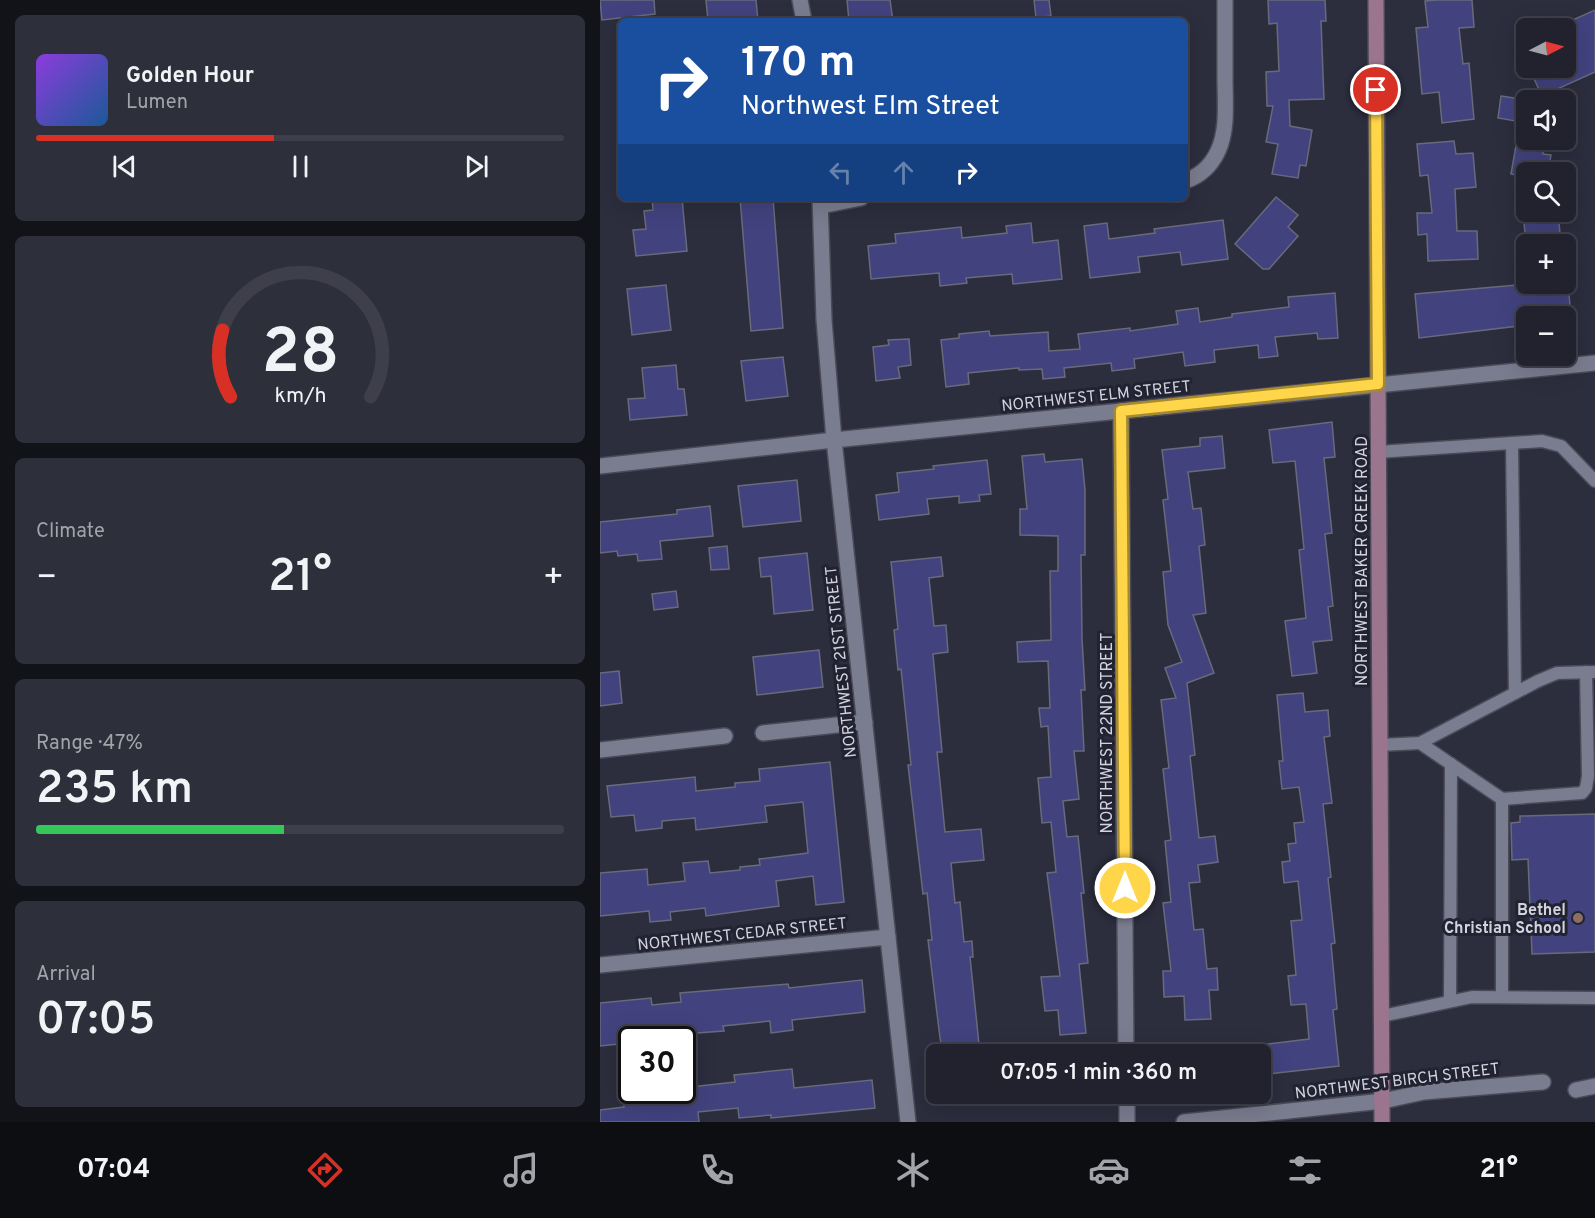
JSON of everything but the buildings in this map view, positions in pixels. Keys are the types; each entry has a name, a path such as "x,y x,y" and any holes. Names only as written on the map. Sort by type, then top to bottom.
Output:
{"main road":[{"name":"NORTHWEST BAKER CREEK ROAD","path":"1376,0 1383,1122"}],"street":[{"path":"800,0 803,18"},
{"path":"1188,181 1197,177 1210,164 1222,137 1225,110 1225,0"},
{"name":"NORTHWEST 21ST STREET","path":"820,202 824,320 834,440 908,1122"},
{"name":"NORTHWEST ELM STREET","path":"600,466 1595,363"},
{"name":"NORTHWEST 22ND STREET","path":"1121,411 1126,1044"},
{"path":"763,733 865,722"},
{"path":"600,750 724,735"},
{"name":"NORTHWEST CEDAR STREET","path":"600,965 888,937"},
{"name":"NORTHWEST BIRCH STREET","path":"1184,1122 1383,1101 1424,1092 1543,1082"},
{"path":"1576,1090 1595,1086"},
{"path":"1127,1104 1127,1122"}],"lane":[{"path":"1378,452 1542,441 1561,446 1595,481"},
{"path":"1512,443 1515,693"},
{"path":"1380,745 1420,743 1557,673 1590,672 1588,776 1586,788 1581,793 1502,799 1420,743"},
{"path":"1450,1001 1451,764"},
{"path":"1502,799 1502,998"},
{"path":"1382,1016 1472,997 1595,998"}],"place":[{"name":"Bethel Christian School","path":"1578,918"}],"route":[{"path":"1125,888 1121,411 1378,384 1376,90"}]}
